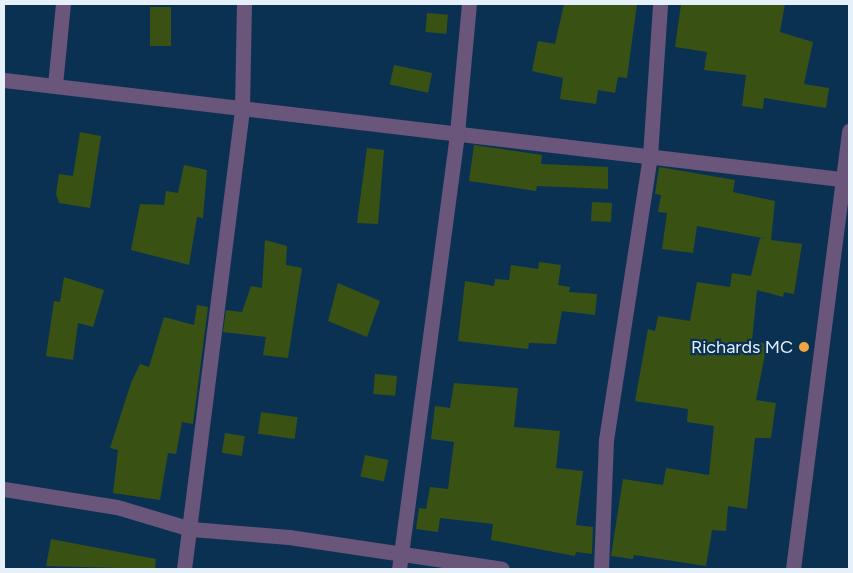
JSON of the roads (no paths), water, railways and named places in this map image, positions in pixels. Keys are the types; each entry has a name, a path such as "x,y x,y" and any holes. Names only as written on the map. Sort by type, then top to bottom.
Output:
{"street":[{"path":"55,85 63,4"},
{"path":"184,569 242,108 244,4"},
{"path":"399,569 457,133 469,4"},
{"path":"601,569 606,440 650,156 660,4"},
{"path":"4,80 848,180"},
{"path":"793,569 848,180 849,131"},
{"path":"4,489 118,506 190,529 401,553 502,569"}],"place":[{"name":"Richards MC","path":"804,347"}]}
